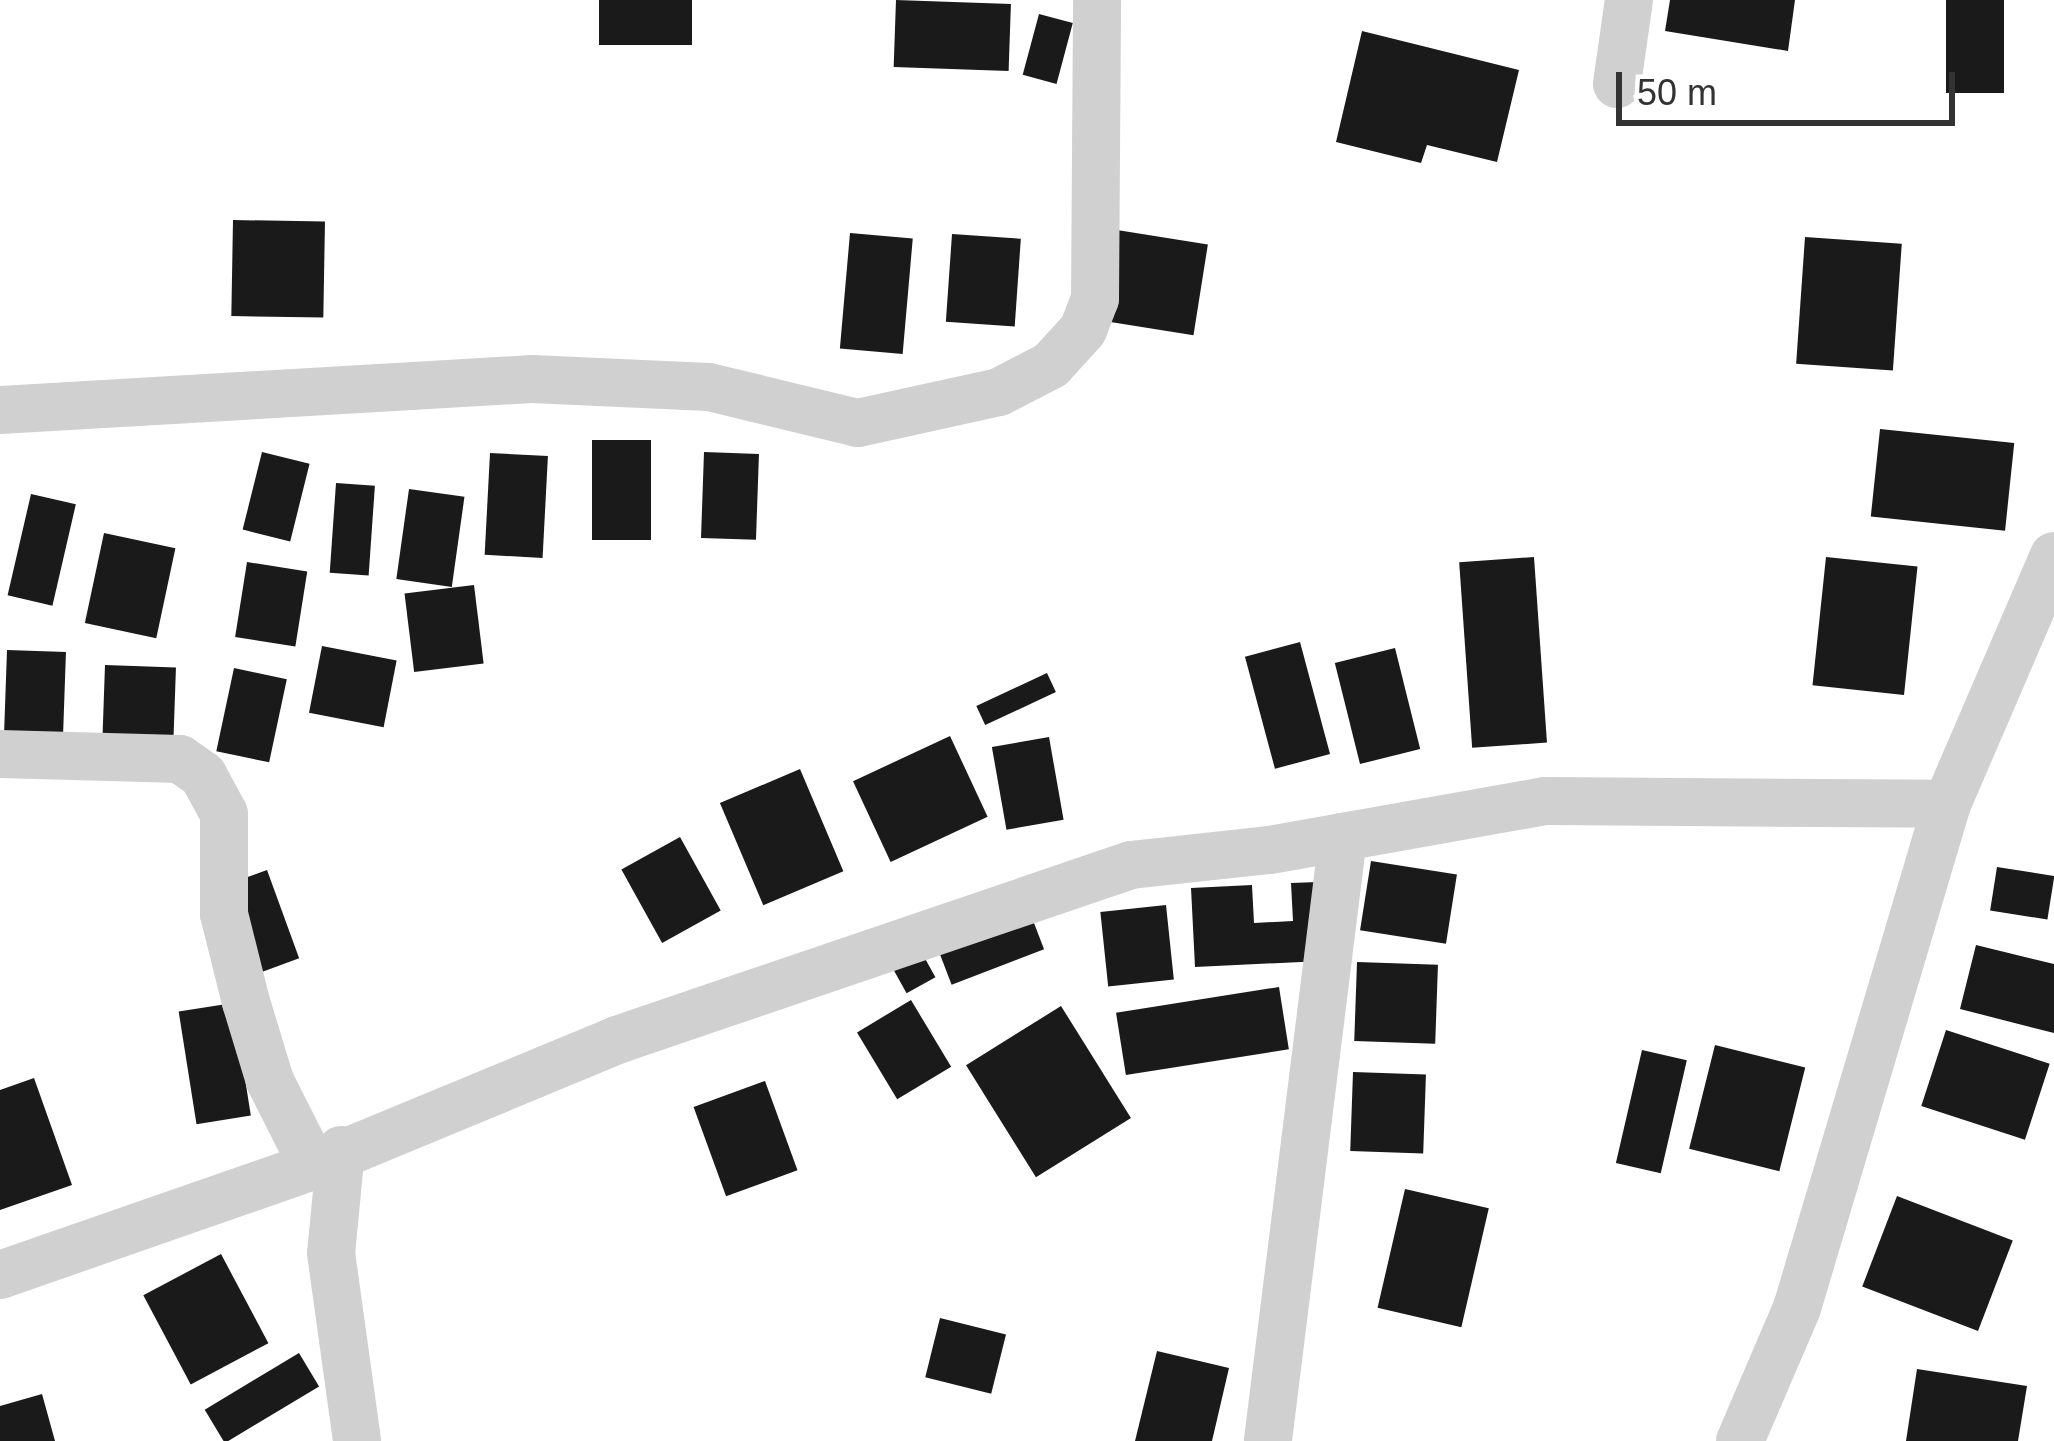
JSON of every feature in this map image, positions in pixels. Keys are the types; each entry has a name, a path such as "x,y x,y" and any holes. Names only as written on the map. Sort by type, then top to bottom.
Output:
{"street":[{"path":"0,410 532,379 709,387 858,423 999,392 1051,365 1083,330 1095,299 1097,0"},
{"path":"1618,84 1629,0"},
{"path":"1740,1441 1797,1308 1947,804 2054,556"},
{"path":"0,754 180,759 203,775 224,814 224,914 246,1002 270,1081 327,1158 331,1252 357,1441"},
{"path":"0,1275 327,1158 617,1040 1065,882 1131,865 1343,837 1545,801 1947,804"},
{"path":"1268,1440 1343,837"}],"building":[{"path":"599,0 692,0 692,45 599,45"},
{"path":"896,0 1011,4 1009,71 894,67"},
{"path":"1670,0 1795,0 1788,51 1665,31"},
{"path":"1946,0 2004,0 2004,93 1946,93"},
{"path":"1039,14 1073,23 1057,84 1023,75"},
{"path":"1362,31 1519,70 1497,162 1427,145 1421,163 1336,142"},
{"path":"233,220 325,222 323,318 231,316"},
{"path":"1117,230 1208,244 1193,335 1103,321"},
{"path":"850,233 913,238 903,354 840,349"},
{"path":"952,234 1021,239 1015,327 946,322"},
{"path":"1805,237 1902,244 1893,370 1796,364"},
{"path":"1880,429 2014,443 2005,531 1871,517"},
{"path":"592,440 651,440 651,540 592,540"},
{"path":"262,452 310,464 290,541 243,530"},
{"path":"704,452 759,454 756,540 701,538"},
{"path":"490,453 548,456 543,558 485,555"},
{"path":"336,483 375,486 369,576 330,573"},
{"path":"409,489 464,497 452,587 396,579"},
{"path":"31,494 76,504 52,606 8,595"},
{"path":"104,533 175,548 156,638 85,623"},
{"path":"1534,557 1547,743 1472,748 1459,562"},
{"path":"1826,557 1917,567 1904,695 1813,685"},
{"path":"247,562 307,572 295,647 235,637"},
{"path":"474,585 484,663 414,672 405,594"},
{"path":"1300,642 1330,754 1275,769 1245,657"},
{"path":"322,646 397,661 384,727 309,713"},
{"path":"1395,648 1420,749 1360,764 1335,663"},
{"path":"7,650 66,652 63,739 4,737"},
{"path":"105,665 176,667 173,744 102,742"},
{"path":"234,668 287,679 269,762 216,751"},
{"path":"1047,673 1056,692 985,725 976,706"},
{"path":"950,736 988,817 891,862 853,781"},
{"path":"1049,737 1064,820 1006,830 992,747"},
{"path":"800,769 843,871 763,905 720,803"},
{"path":"680,837 721,910 662,943 621,869"},
{"path":"1371,861 1457,875 1446,944 1360,930"},
{"path":"1997,867 2054,876 2047,920 1990,910"},
{"path":"267,870 299,958 258,973 226,885"},
{"path":"1318,882 1322,961 1195,967 1191,888 1252,885 1254,923 1293,921 1291,883"},
{"path":"1166,905 1174,980 1108,986 1100,912"},
{"path":"1029,910 1044,949 952,985 937,945"},
{"path":"917,944 935,977 907,993 888,960"},
{"path":"1976,945 2054,964 2054,1033 1960,1009"},
{"path":"1357,962 1438,965 1435,1044 1354,1041"},
{"path":"1279,987 1289,1049 1126,1075 1116,1013"},
{"path":"911,1000 951,1067 897,1099 857,1032"},
{"path":"233,1003 251,1116 197,1124 179,1012"},
{"path":"1061,1006 1131,1118 1036,1177 966,1065"},
{"path":"1946,1030 2050,1064 2025,1140 1921,1106"},
{"path":"1715,1045 1805,1067 1779,1171 1689,1149"},
{"path":"1642,1050 1687,1060 1661,1173 1616,1163"},
{"path":"1353,1072 1426,1075 1423,1153 1350,1151"},
{"path":"34,1078 72,1185 0,1210 0,1090"},
{"path":"765,1081 797,1170 726,1196 694,1107"},
{"path":"1405,1189 1489,1208 1461,1327 1378,1308"},
{"path":"1897,1196 2013,1240 1978,1331 1862,1287"},
{"path":"221,1254 268,1343 191,1384 143,1295"},
{"path":"940,1318 1006,1334 991,1394 925,1377"},
{"path":"1157,1351 1229,1368 1212,1441 1135,1441"},
{"path":"299,1353 319,1386 228,1441 224,1441 205,1410"},
{"path":"1917,1369 2027,1386 2018,1441 1906,1441"},
{"path":"42,1394 55,1441 0,1441 0,1406"}]}
